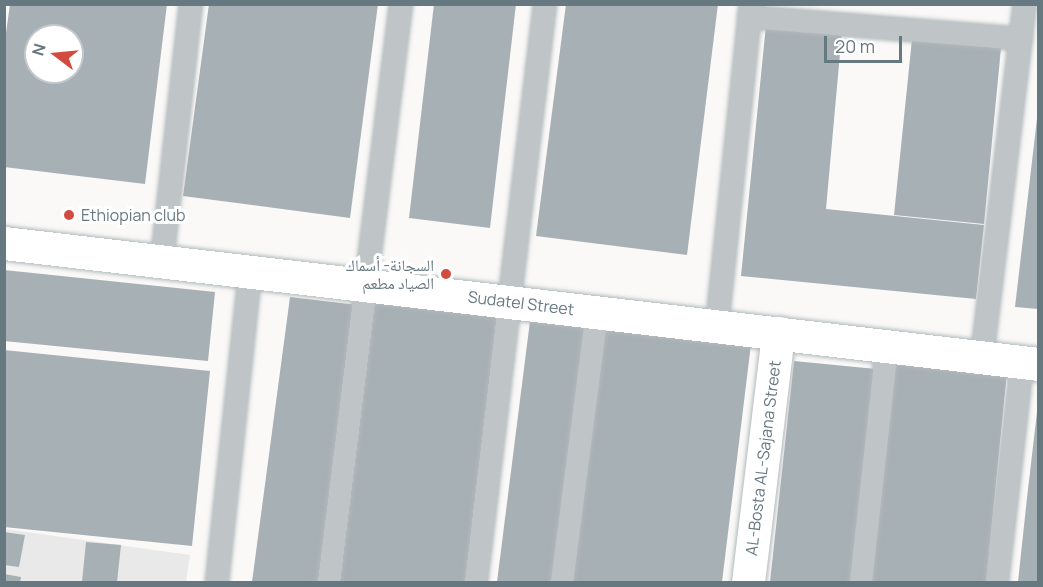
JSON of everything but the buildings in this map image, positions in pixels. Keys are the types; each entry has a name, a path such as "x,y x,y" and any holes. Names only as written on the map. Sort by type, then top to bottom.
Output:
{"street":[{"path":"162,261 191,4"},
{"path":"329,582 401,4"},
{"path":"476,582 545,4"},
{"path":"982,357 1025,4"},
{"path":"717,326 750,11 1021,39"},
{"name":"Sudatel Street","path":"4,243 1030,363"},
{"path":"217,582 250,271"},
{"path":"562,582 597,312"},
{"name":"AL-Bosta AL-Sajana Street","path":"748,582 778,333"},
{"path":"861,582 887,346"},
{"path":"997,582 1030,363"}],"shaded area":[{"path":"5,529 190,555 186,582 5,582"}],"place":[{"name":"Ethiopian club","path":"69,215"},
{"name":"السجانة- أسماك الصياد مطعم","path":"446,274"}]}
